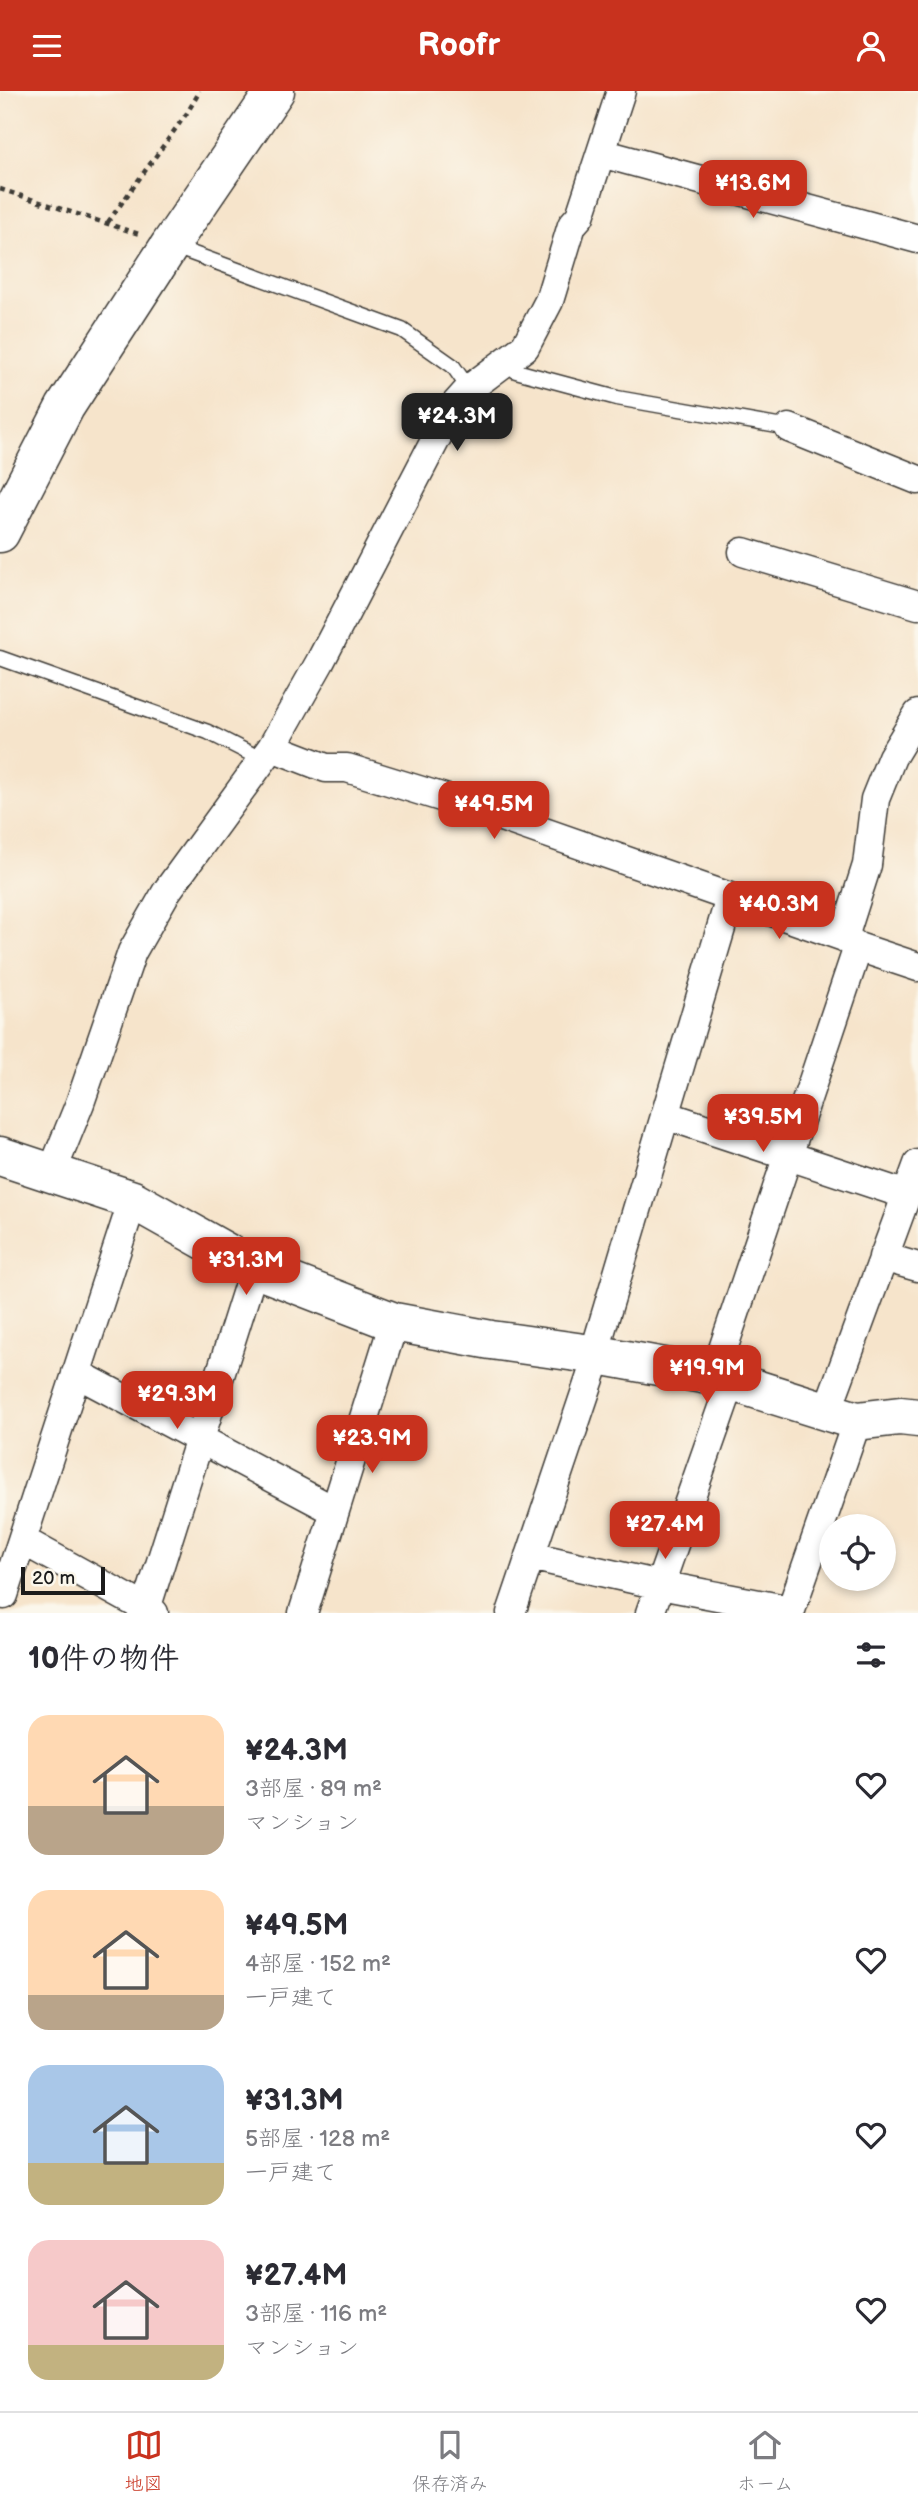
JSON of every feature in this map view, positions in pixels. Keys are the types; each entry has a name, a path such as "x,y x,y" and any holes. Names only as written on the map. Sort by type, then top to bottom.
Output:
{"street":[{"path":"0,533 65,407 170,245 275,91"},
{"path":"52,1172 80,1103 132,952 167,891 267,754 320,662 453,408 469,389 525,347 539,325 549,302 572,225 580,216 621,91"},
{"path":"601,153 918,239"},
{"path":"789,428 918,480"},
{"path":"743,552 918,605"},
{"path":"650,1613 723,1379 851,942 867,865 875,799 892,757 918,715"},
{"path":"267,754 326,768 348,768 467,805 918,967"},
{"path":"510,1613 596,1354 730,898"},
{"path":"665,1115 907,1195"},
{"path":"0,1156 133,1200 254,1268 394,1322 491,1340 596,1354 723,1379 842,1416 918,1418"},
{"path":"530,1556 790,1612 883,1257 918,1164"},
{"path":"4,1595 133,1200"},
{"path":"883,1257 918,1266"},
{"path":"22,1540 150,1611 254,1268"},
{"path":"303,1613 394,1322"},
{"path":"76,1373 335,1511"}],"lane":[{"path":"170,245 402,330 453,366 469,389"},
{"path":"507,360 516,371 605,395 789,428"},
{"path":"0,658 267,754"}],"path":[{"path":"0,189 108,222 200,91"}]}
